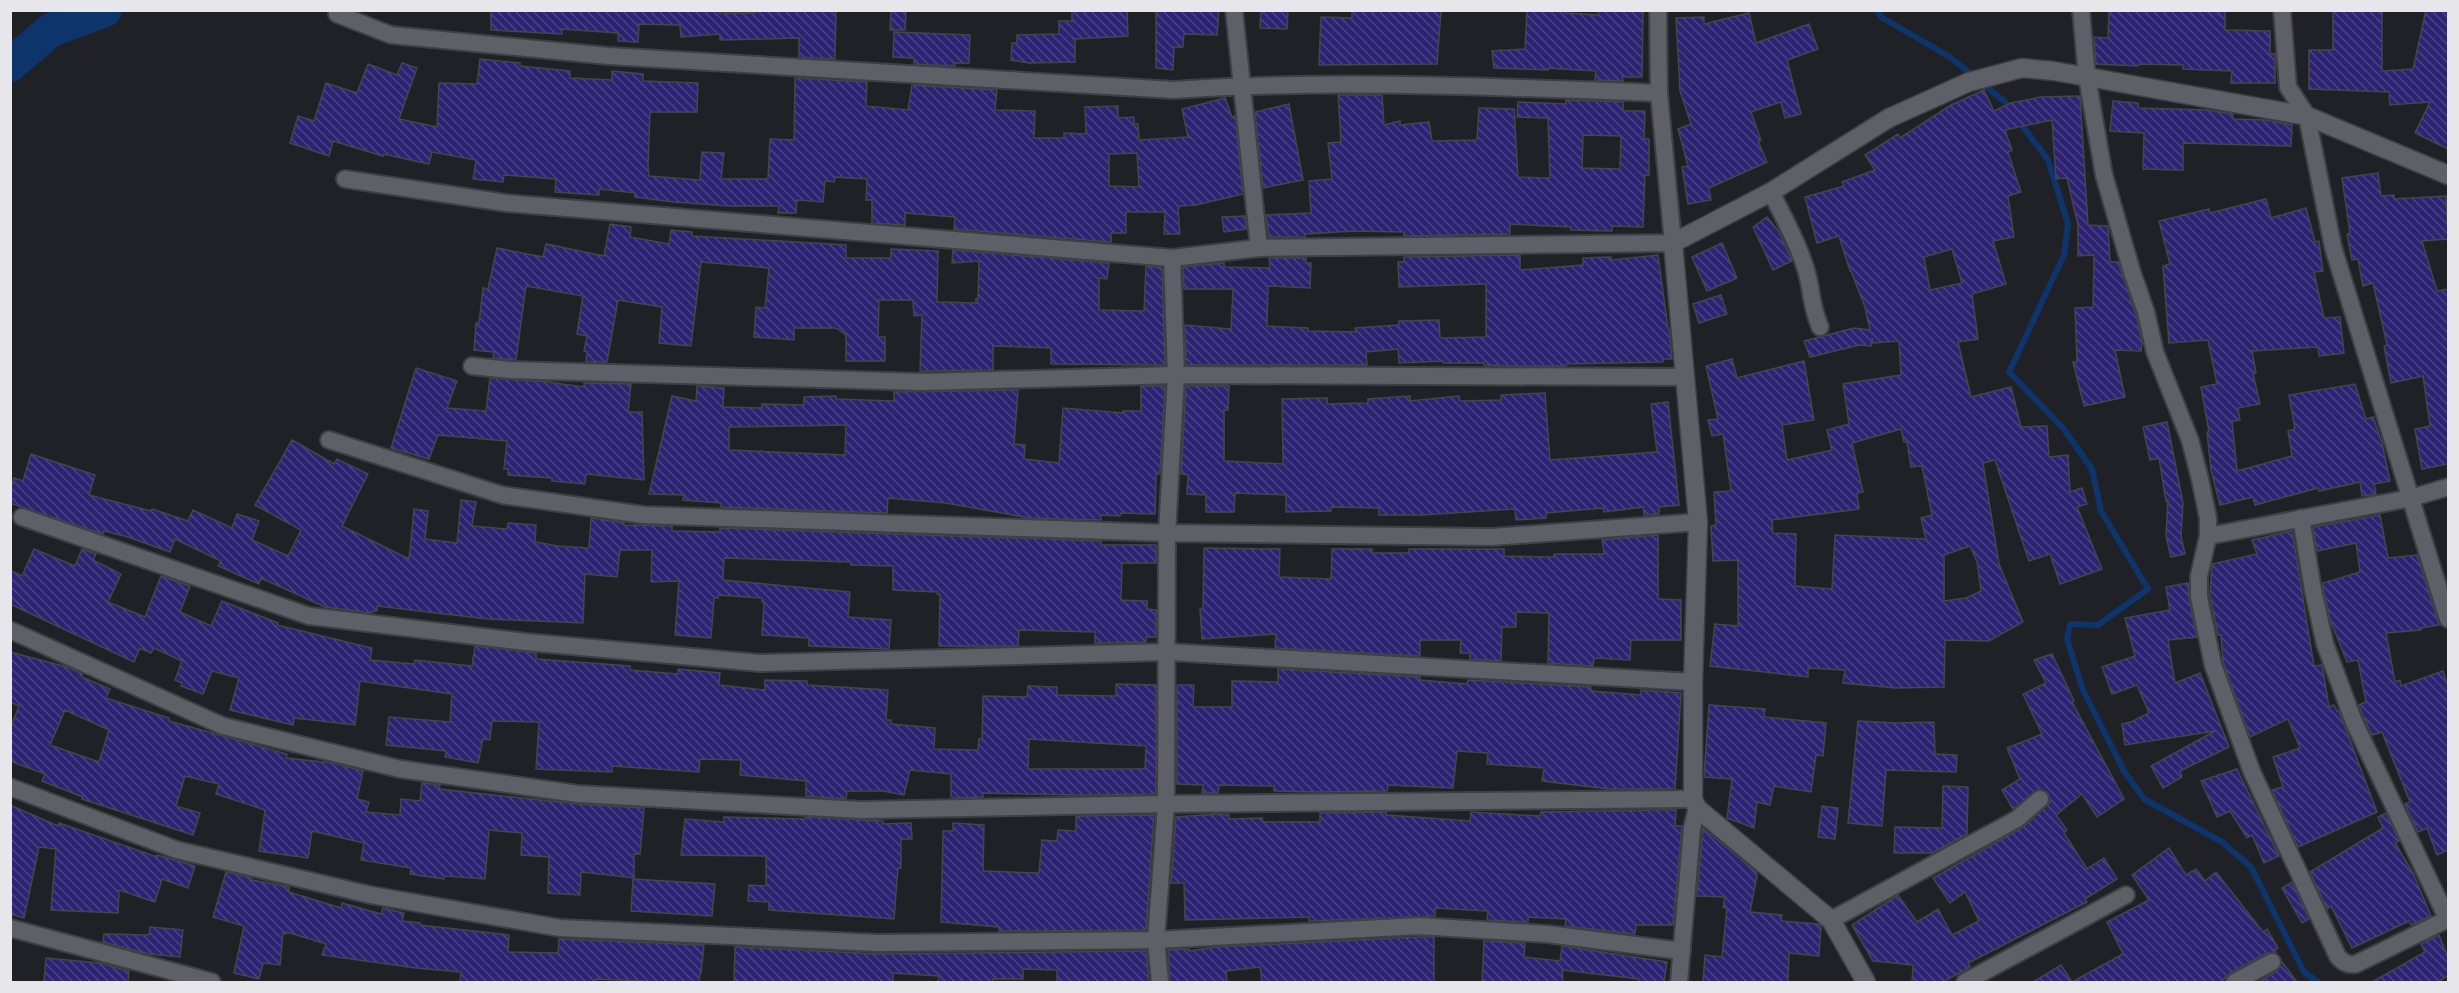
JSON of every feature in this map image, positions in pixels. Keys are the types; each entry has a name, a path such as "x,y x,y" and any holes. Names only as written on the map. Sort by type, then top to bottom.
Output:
{"street":[{"path":"1234,10 1259,248"},
{"path":"1658,10 1659,93 1698,522 1693,682 1695,803 1679,982"},
{"path":"2081,10 2087,76 2104,175 2146,312 2155,352 2190,440 2208,518 2208,536 2199,576 2199,597 2213,665 2252,772 2338,957 2349,965 2356,964 2448,919 2354,722 2325,645 2301,518"},
{"path":"2282,10 2288,87 2307,116 2333,247 2448,619"},
{"path":"338,14 391,35 609,56 1174,90 1242,85 1446,86 1659,93"},
{"path":"345,179 517,204 1172,258 1259,248 1673,243 1771,192 1889,118 1969,82 2022,68 2087,76 2307,116 2448,175"},
{"path":"1771,192 1793,236 1820,327"},
{"path":"1160,982 1156,940 1166,804 1167,533 1176,375 1172,258"},
{"path":"472,366 510,370 923,382 1176,375 1684,377"},
{"path":"329,440 502,495 644,515 1167,533 1492,537 1698,522"},
{"path":"2208,536 2411,498 2448,487"},
{"path":"22,517 309,616 515,641 760,663 1168,652 1693,682"},
{"path":"10,630 223,726 400,769 578,794 861,810 1166,804 1695,803 1831,920 1866,982"},
{"path":"10,787 177,850 371,895 560,928 879,943 1156,940 1419,926 1547,934 1682,951"},
{"path":"1831,920 2017,819 2040,799"},
{"path":"1965,982 2126,895"},
{"path":"10,928 212,982"},
{"path":"2235,982 2272,962"}],"building":[{"path":"491,10 719,10 719,13 755,13 755,10 836,10 835,59 799,57 799,38 720,40 720,34 681,37 680,25 639,24 638,42 618,41 618,33 562,29 562,34 491,30"},
{"path":"891,10 906,10 905,30 890,30"},
{"path":"1072,10 1127,10 1128,36 1075,39 1075,62 1029,63 1011,60 1012,43 1017,43 1017,35 1059,34 1059,21 1072,21"},
{"path":"1219,10 1217,35 1184,34 1183,47 1174,47 1173,70 1156,68 1156,12"},
{"path":"1261,10 1288,10 1287,29 1260,28"},
{"path":"1352,10 1441,10 1437,64 1319,65 1321,17 1352,18"},
{"path":"1527,10 1565,10 1565,13 1598,15 1599,10 1643,10 1642,77 1622,77 1623,81 1595,80 1596,71 1494,68 1492,51 1525,49"},
{"path":"2109,10 2225,10 2225,30 2270,31 2270,54 2275,54 2275,83 2231,83 2232,71 2183,69 2183,65 2096,64 2094,37 2108,38"},
{"path":"2333,10 2382,10 2382,71 2413,69 2426,10 2448,10 2448,149 2415,133 2430,102 2390,105 2389,92 2309,89 2309,50 2333,50"},
{"path":"1749,13 1756,43 1809,24 1818,49 1787,60 1801,114 1785,118 1781,102 1751,112 1761,140 1758,141 1767,162 1709,188 1711,200 1688,204 1682,167 1688,166 1678,129 1691,124 1680,91 1676,18 1704,17 1704,24"},
{"path":"894,32 970,35 969,63 955,63 955,66 914,64 914,58 893,57"},
{"path":"480,59 570,71 570,78 612,80 612,71 643,74 643,81 698,83 697,112 650,112 648,165 649,176 700,180 702,152 724,153 721,179 768,179 770,139 794,140 795,78 867,82 866,106 908,110 912,85 997,90 995,110 1035,111 1034,138 1064,138 1064,133 1086,134 1085,107 1118,106 1118,118 1134,117 1134,124 1138,124 1139,140 1188,137 1182,109 1225,98 1232,117 1235,116 1243,194 1196,205 1180,206 1178,210 1180,234 1164,234 1165,212 1126,212 1126,233 1111,233 1111,242 954,229 955,217 905,213 905,225 872,223 872,200 866,200 867,179 835,177 834,182 825,181 823,202 797,200 796,213 778,213 779,206 729,206 674,202 635,197 635,193 599,189 599,195 555,192 556,179 504,175 503,182 473,179 476,160 432,152 429,164 384,154 383,156 333,141 329,156 290,143 298,116 314,121 326,83 357,93 368,64 397,75 402,63 417,68 399,119 437,127 439,83 477,84","holes":["1137,153 1139,187 1109,186 1109,154"]},
{"path":"1984,90 1994,111 2011,103 2041,97 2080,96 2088,225 2108,226 2110,262 2118,262 2136,315 2142,342 2141,351 2115,350 2125,397 2084,406 2073,362 2077,362 2075,308 2093,307 2094,255 2078,256 2078,225 2067,178 2056,179 2052,120 2005,130 2012,150 2008,152 2021,192 2008,196 2014,237 1993,241 2006,284 1972,294 1978,339 1958,342 1971,397 2011,387 2021,427 2047,426 2049,457 2068,455 2070,492 2082,488 2087,504 2077,507 2102,569 2060,584 2050,554 2029,561 1995,460 1983,463 1999,564 2023,622 1989,641 1945,640 1944,687 1896,688 1843,683 1845,670 1808,668 1808,677 1710,666 1715,624 1738,626 1738,560 1713,561 1711,526 1716,525 1714,492 1731,491 1723,434 1712,436 1708,420 1718,419 1706,366 1732,359 1737,378 1804,361 1814,420 1782,425 1787,460 1832,450 1827,430 1849,424 1843,384 1901,375 1899,341 1873,343 1872,338 1871,346 1859,345 1810,357 1804,341 1854,328 1870,330 1865,307 1839,236 1817,243 1805,197 1844,186 1842,182 1875,170 1865,155 1898,134 1900,138 1951,105","holes":["1952,249 1962,283 1930,290 1924,257","1901,429 1904,442 1907,442 1911,467 1922,466 1932,515 1921,518 1926,539 1835,535 1832,589 1795,586 1796,534 1773,533 1772,520 1859,509 1857,493 1863,492 1852,443","1970,546 1977,562 1981,591 1966,598 1944,601 1944,555"]},
{"path":"1338,95 1382,95 1384,125 1400,121 1400,125 1429,122 1432,141 1477,140 1479,108 1514,109 1518,177 1550,178 1548,118 1517,117 1518,102 1566,104 1566,100 1623,102 1623,111 1645,111 1644,139 1649,139 1649,175 1645,175 1643,227 1612,226 1612,231 1571,230 1571,227 1510,224 1510,234 1404,236 1404,232 1355,231 1305,234 1305,237 1269,237 1266,215 1311,213 1309,181 1332,179 1328,143 1341,142","holes":["1583,135 1621,136 1620,169 1582,168"]},
{"path":"2113,101 2138,103 2138,108 2207,110 2233,114 2233,119 2265,120 2292,125 2291,146 2183,143 2183,170 2143,169 2144,133 2110,131"},
{"path":"1289,104 1303,180 1263,188 1255,112"},
{"path":"2378,173 2381,196 2394,195 2394,199 2446,196 2448,239 2422,241 2437,291 2448,289 2448,464 2422,469 2415,429 2430,426 2423,376 2391,383 2384,346 2387,345 2373,283 2363,286 2358,259 2352,260 2347,234 2350,233 2342,178"},
{"path":"2266,199 2271,218 2306,208 2315,242 2319,241 2323,271 2314,272 2324,318 2340,317 2344,353 2319,356 2318,347 2252,351 2256,373 2253,374 2260,404 2238,408 2240,420 2232,421 2237,471 2292,456 2288,431 2295,429 2289,395 2355,384 2366,419 2373,417 2382,443 2390,481 2374,484 2376,494 2362,496 2360,482 2319,491 2318,488 2255,505 2253,497 2220,505 2211,470 2207,432 2209,432 2201,387 2217,384 2208,340 2169,343 2163,266 2170,264 2159,221 2209,209 2210,213"},
{"path":"1245,216 1246,229 1224,232 1222,217"},
{"path":"1767,217 1779,232 1792,261 1773,270 1753,227"},
{"path":"610,224 631,227 630,237 669,244 671,230 692,232 692,236 846,245 846,258 891,258 891,249 938,251 937,302 976,303 978,299 979,261 952,263 953,250 1109,263 1107,279 1099,278 1099,310 1144,311 1146,266 1162,268 1165,365 1051,364 1051,348 993,346 993,370 920,371 922,315 914,316 913,300 879,300 878,337 885,337 885,361 846,361 846,335 836,328 794,328 794,340 754,337 756,307 765,308 769,268 701,262 691,346 659,343 662,307 618,300 607,362 586,362 587,352 584,351 587,336 577,334 583,296 526,286 516,360 493,358 494,352 474,350 476,323 479,323 483,288 488,289 497,248 543,257 546,244 604,256"},
{"path":"1722,243 1737,278 1707,291 1692,257"},
{"path":"1520,255 1520,270 1583,265 1583,258 1611,257 1611,260 1658,255 1672,359 1663,359 1663,362 1566,364 1566,366 1506,366 1484,365 1484,363 1443,363 1443,361 1399,363 1398,349 1366,352 1367,365 1186,365 1185,325 1231,329 1233,289 1184,289 1183,267 1224,263 1224,267 1270,268 1269,258 1306,258 1306,263 1311,263 1310,288 1268,286 1267,326 1308,328 1308,331 1356,332 1355,328 1399,325 1399,321 1439,320 1440,338 1486,337 1486,284 1399,287 1398,262 1404,262 1404,257"},
{"path":"1721,295 1727,314 1699,323 1693,304"},
{"path":"416,368 457,381 447,408 486,411 490,378 584,387 584,383 631,384 628,412 642,412 644,480 586,474 585,484 552,481 552,478 508,475 508,469 504,469 507,441 438,435 429,459 391,448"},
{"path":"697,386 724,388 723,407 762,408 762,404 804,405 804,397 836,396 836,399 894,401 894,392 1018,390 1014,444 1025,445 1024,459 1059,463 1063,408 1123,413 1123,411 1141,411 1141,386 1165,386 1160,474 1156,474 1155,514 1101,515 1101,520 1029,518 946,503 888,498 887,513 721,507 721,503 683,500 684,495 649,494 672,396 696,401","holes":["846,425 845,455 729,450 729,427"]},
{"path":"1186,386 1229,386 1228,410 1224,410 1224,461 1283,464 1282,399 1327,398 1327,404 1368,403 1368,399 1410,396 1410,401 1459,396 1460,401 1501,400 1501,395 1545,393 1550,460 1657,452 1651,404 1668,402 1679,505 1659,507 1659,514 1644,515 1643,507 1604,512 1603,508 1546,513 1546,518 1516,520 1515,509 1421,515 1379,515 1379,508 1331,507 1331,511 1286,512 1286,495 1235,493 1234,512 1206,512 1206,495 1187,494 1188,475 1181,474"},
{"path":"2167,422 2183,503 2181,536 2185,554 2171,557 2166,536 2168,500 2166,501 2159,458 2150,460 2143,427"},
{"path":"292,440 334,464 337,459 368,474 342,526 409,559 414,509 428,511 425,539 457,543 461,500 476,502 472,526 507,529 508,523 536,525 535,542 558,546 589,548 591,518 624,523 624,525 672,526 672,531 720,532 720,528 1101,541 1101,545 1156,545 1156,563 1122,563 1121,600 1147,601 1147,609 1156,610 1156,637 1146,637 1146,642 1095,643 1095,632 1019,630 1018,646 939,646 940,595 937,594 938,592 893,590 893,566 851,565 851,562 724,558 723,580 850,592 848,617 891,620 889,649 809,646 809,638 762,635 764,602 762,598 718,595 718,598 714,598 711,638 675,635 679,581 651,582 652,550 620,550 617,577 585,574 583,623 488,619 377,606 377,611 372,611 372,613 325,607 261,578 259,584 218,566 221,561 175,539 170,552 128,537 104,531 103,534 10,503 10,491 14,478 23,481 31,454 95,475 89,495 151,511 152,509 188,521 193,510 232,528 237,514 259,521 252,540 288,556 301,530 255,505"},
{"path":"2380,515 2388,558 2417,555 2439,625 2421,628 2421,630 2386,633 2395,682 2400,680 2401,686 2443,671 2448,687 2448,850 2437,855 2427,828 2418,832 2405,804 2410,802 2382,732 2372,735 2364,718 2359,705 2366,702 2358,660 2347,662 2330,619 2323,588 2323,583 2360,572 2356,543 2317,551 2313,527"},
{"path":"2292,531 2314,666 2322,665 2329,707 2334,705 2339,711 2377,812 2298,847 2272,790 2283,787 2273,757 2300,748 2288,719 2250,737 2223,662 2221,635 2218,635 2210,596 2212,564 2257,554 2252,540"},
{"path":"1658,535 1658,599 1681,600 1681,640 1631,640 1630,660 1594,658 1593,666 1548,663 1549,613 1516,612 1516,627 1502,627 1501,661 1470,659 1470,653 1460,653 1461,640 1420,640 1420,656 1275,648 1276,634 1202,639 1200,609 1203,609 1204,548 1280,549 1279,577 1331,579 1332,549 1372,549 1372,553 1409,553 1409,549 1504,549 1504,556 1554,557 1554,554 1604,554 1602,540"},
{"path":"34,549 75,566 82,549 96,554 93,560 121,574 108,602 145,617 161,576 190,586 180,612 211,626 222,601 278,623 277,625 372,648 370,660 414,664 415,660 472,666 475,646 536,653 536,659 630,666 630,670 678,674 678,669 720,673 719,685 765,690 765,680 807,681 807,685 888,690 886,720 891,720 891,724 935,728 934,749 978,750 979,739 982,739 983,696 1027,697 1028,686 1057,687 1057,695 1116,696 1116,684 1156,685 1156,794 983,793 983,797 955,798 951,797 951,774 910,770 904,795 883,791 847,791 846,799 806,796 806,781 740,775 741,760 700,759 699,772 612,766 612,772 536,769 539,722 492,721 490,740 483,739 478,763 445,757 446,751 386,745 389,717 450,722 452,694 360,681 355,725 294,718 293,725 230,710 239,678 212,671 203,694 181,686 182,683 175,680 182,661 154,648 151,653 140,648 134,662 10,604 10,570 22,576","holes":["1029,739 1146,746 1145,769 1028,769"]},
{"path":"2188,583 2197,637 2168,640 2175,683 2200,673 2229,747 2180,771 2182,777 2163,788 2151,766 2215,731 2125,745 2122,724 2149,713 2137,685 2112,694 2102,667 2135,656 2125,618 2170,610 2166,587"},
{"path":"10,652 67,667 82,674 82,677 110,689 106,698 169,718 169,721 287,754 286,758 333,763 363,771 357,799 369,802 366,812 400,815 401,799 420,801 422,783 440,785 439,789 577,804 644,808 640,854 634,854 634,878 581,872 580,895 548,893 549,857 521,855 522,833 489,830 485,879 445,876 444,879 410,874 411,868 361,860 364,843 312,831 308,858 259,851 265,810 216,794 219,784 185,776 176,806 200,813 193,835 82,799 83,797 42,781 45,774 10,761 10,730 19,706 10,702","holes":["65,710 109,730 99,762 50,745"]},
{"path":"2052,654 2074,701 2072,702 2124,799 2097,817 2082,794 2056,815 2067,830 2064,833 2087,869 2104,858 2117,879 2085,899 2087,902 1968,963 1970,967 1943,982 1912,982 1913,965 1873,961 1852,925 1898,895 1917,922 1938,909 1952,935 1979,921 1965,892 1950,903 1933,878 2022,828 2050,803 2048,793 2039,789 2013,809 2002,790 2020,779 2007,748 2042,734 2023,694 2046,683 2034,660"},
{"path":"1278,669 1420,677 1420,680 1467,684 1468,680 1591,687 1591,691 1641,695 1641,690 1681,693 1675,789 1609,789 1542,781 1544,768 1487,764 1488,753 1457,751 1453,788 1388,785 1387,791 1319,792 1274,791 1274,786 1219,785 1218,793 1202,793 1203,785 1177,784 1177,685 1194,685 1193,707 1232,707 1232,681 1278,682"},
{"path":"1709,705 1765,709 1764,717 1826,723 1823,756 1816,755 1811,792 1774,786 1770,805 1757,802 1754,828 1727,818 1732,779 1704,777"},
{"path":"1858,721 1934,722 1935,754 1957,755 1956,772 1886,770 1882,826 1848,823"},
{"path":"2237,769 2279,856 2264,863 2252,835 2247,838 2230,811 2217,817 2201,781"},
{"path":"1943,786 1968,787 1967,834 1932,853 1894,853 1895,827 1942,828"},
{"path":"10,805 58,826 59,823 157,857 157,855 195,866 188,888 162,879 155,902 119,890 118,913 51,910 56,849 39,847 24,918 10,914"},
{"path":"1822,806 1838,808 1835,839 1818,837"},
{"path":"1676,810 1675,826 1682,826 1673,925 1636,925 1635,934 1565,926 1566,919 1528,917 1528,922 1487,920 1488,911 1435,908 1435,916 1309,921 1309,917 1185,920 1184,883 1171,883 1176,817 1218,814 1229,815 1229,819 1262,818 1263,822 1320,822 1320,813 1386,812 1386,815 1470,821 1471,812 1540,816 1541,812"},
{"path":"2386,813 2399,841 2395,843 2413,873 2431,916 2411,925 2409,921 2352,948 2331,906 2327,909 2310,872 2383,828 2378,817"},
{"path":"1154,815 1146,930 999,931 999,927 941,922 943,831 953,831 953,823 984,825 983,871 1039,873 1042,840 1057,841 1058,830 1076,831 1076,816"},
{"path":"724,817 806,819 806,817 883,821 883,824 911,823 912,839 901,839 901,868 898,868 894,919 769,910 769,902 748,901 749,885 766,886 766,856 681,855 685,819 724,822"},
{"path":"1703,828 1756,872 1750,912 1782,915 1781,921 1821,926 1819,956 1789,953 1788,982 1703,982 1705,955 1722,957 1727,908 1723,907 1725,897 1697,896"},
{"path":"2169,848 2186,875 2196,869 2205,881 2216,872 2263,932 2267,929 2278,948 2274,950 2276,952 2267,953 2230,973 2221,982 2072,982 2123,954 2107,922 2149,900 2132,875"},
{"path":"226,872 289,887 289,892 341,908 342,903 381,914 383,908 404,913 402,921 420,923 420,925 509,935 508,952 558,953 559,939 704,945 699,982 596,979 596,982 460,982 461,972 322,955 326,944 287,932 283,933 280,965 263,963 259,979 234,973 244,926 213,917"},
{"path":"633,879 715,884 712,916 631,911"},
{"path":"2292,882 2309,919 2302,923 2282,888"},
{"path":"150,927 183,930 180,957 149,954 103,942 104,934 149,935"},
{"path":"2439,935 2448,958 2448,976 2437,982 2372,982 2425,952 2421,944"},
{"path":"1434,937 1434,982 1262,982 1260,967 1226,971 1227,982 1170,982 1168,950 1189,949 1189,951 1217,947"},
{"path":"1484,941 1525,943 1524,957 1560,961 1562,946 1667,962 1664,982 1638,982 1639,979 1562,970 1563,982 1482,982"},
{"path":"735,947 879,954 1146,951 1149,982 1057,982 1057,970 1023,969 1023,979 993,979 993,982 938,982 939,976 893,973 893,982 734,982"},
{"path":"46,958 99,963 129,971 128,982 44,982"},
{"path":"2282,962 2297,982 2259,982 2277,971"},
{"path":"2061,965 2072,982 2033,982"}],"waterway":[{"path":"10,65 51,30 105,10"},
{"path":"1877,10 1881,17 1950,57 2005,102 2012,111"},
{"path":"2018,120 2048,160 2068,224 2064,255 2009,372 2063,428 2092,469 2101,511 2148,589 2098,625 2070,624 2067,639 2083,690 2124,771 2144,799 2222,842 2251,867 2304,972 2318,982"}]}
